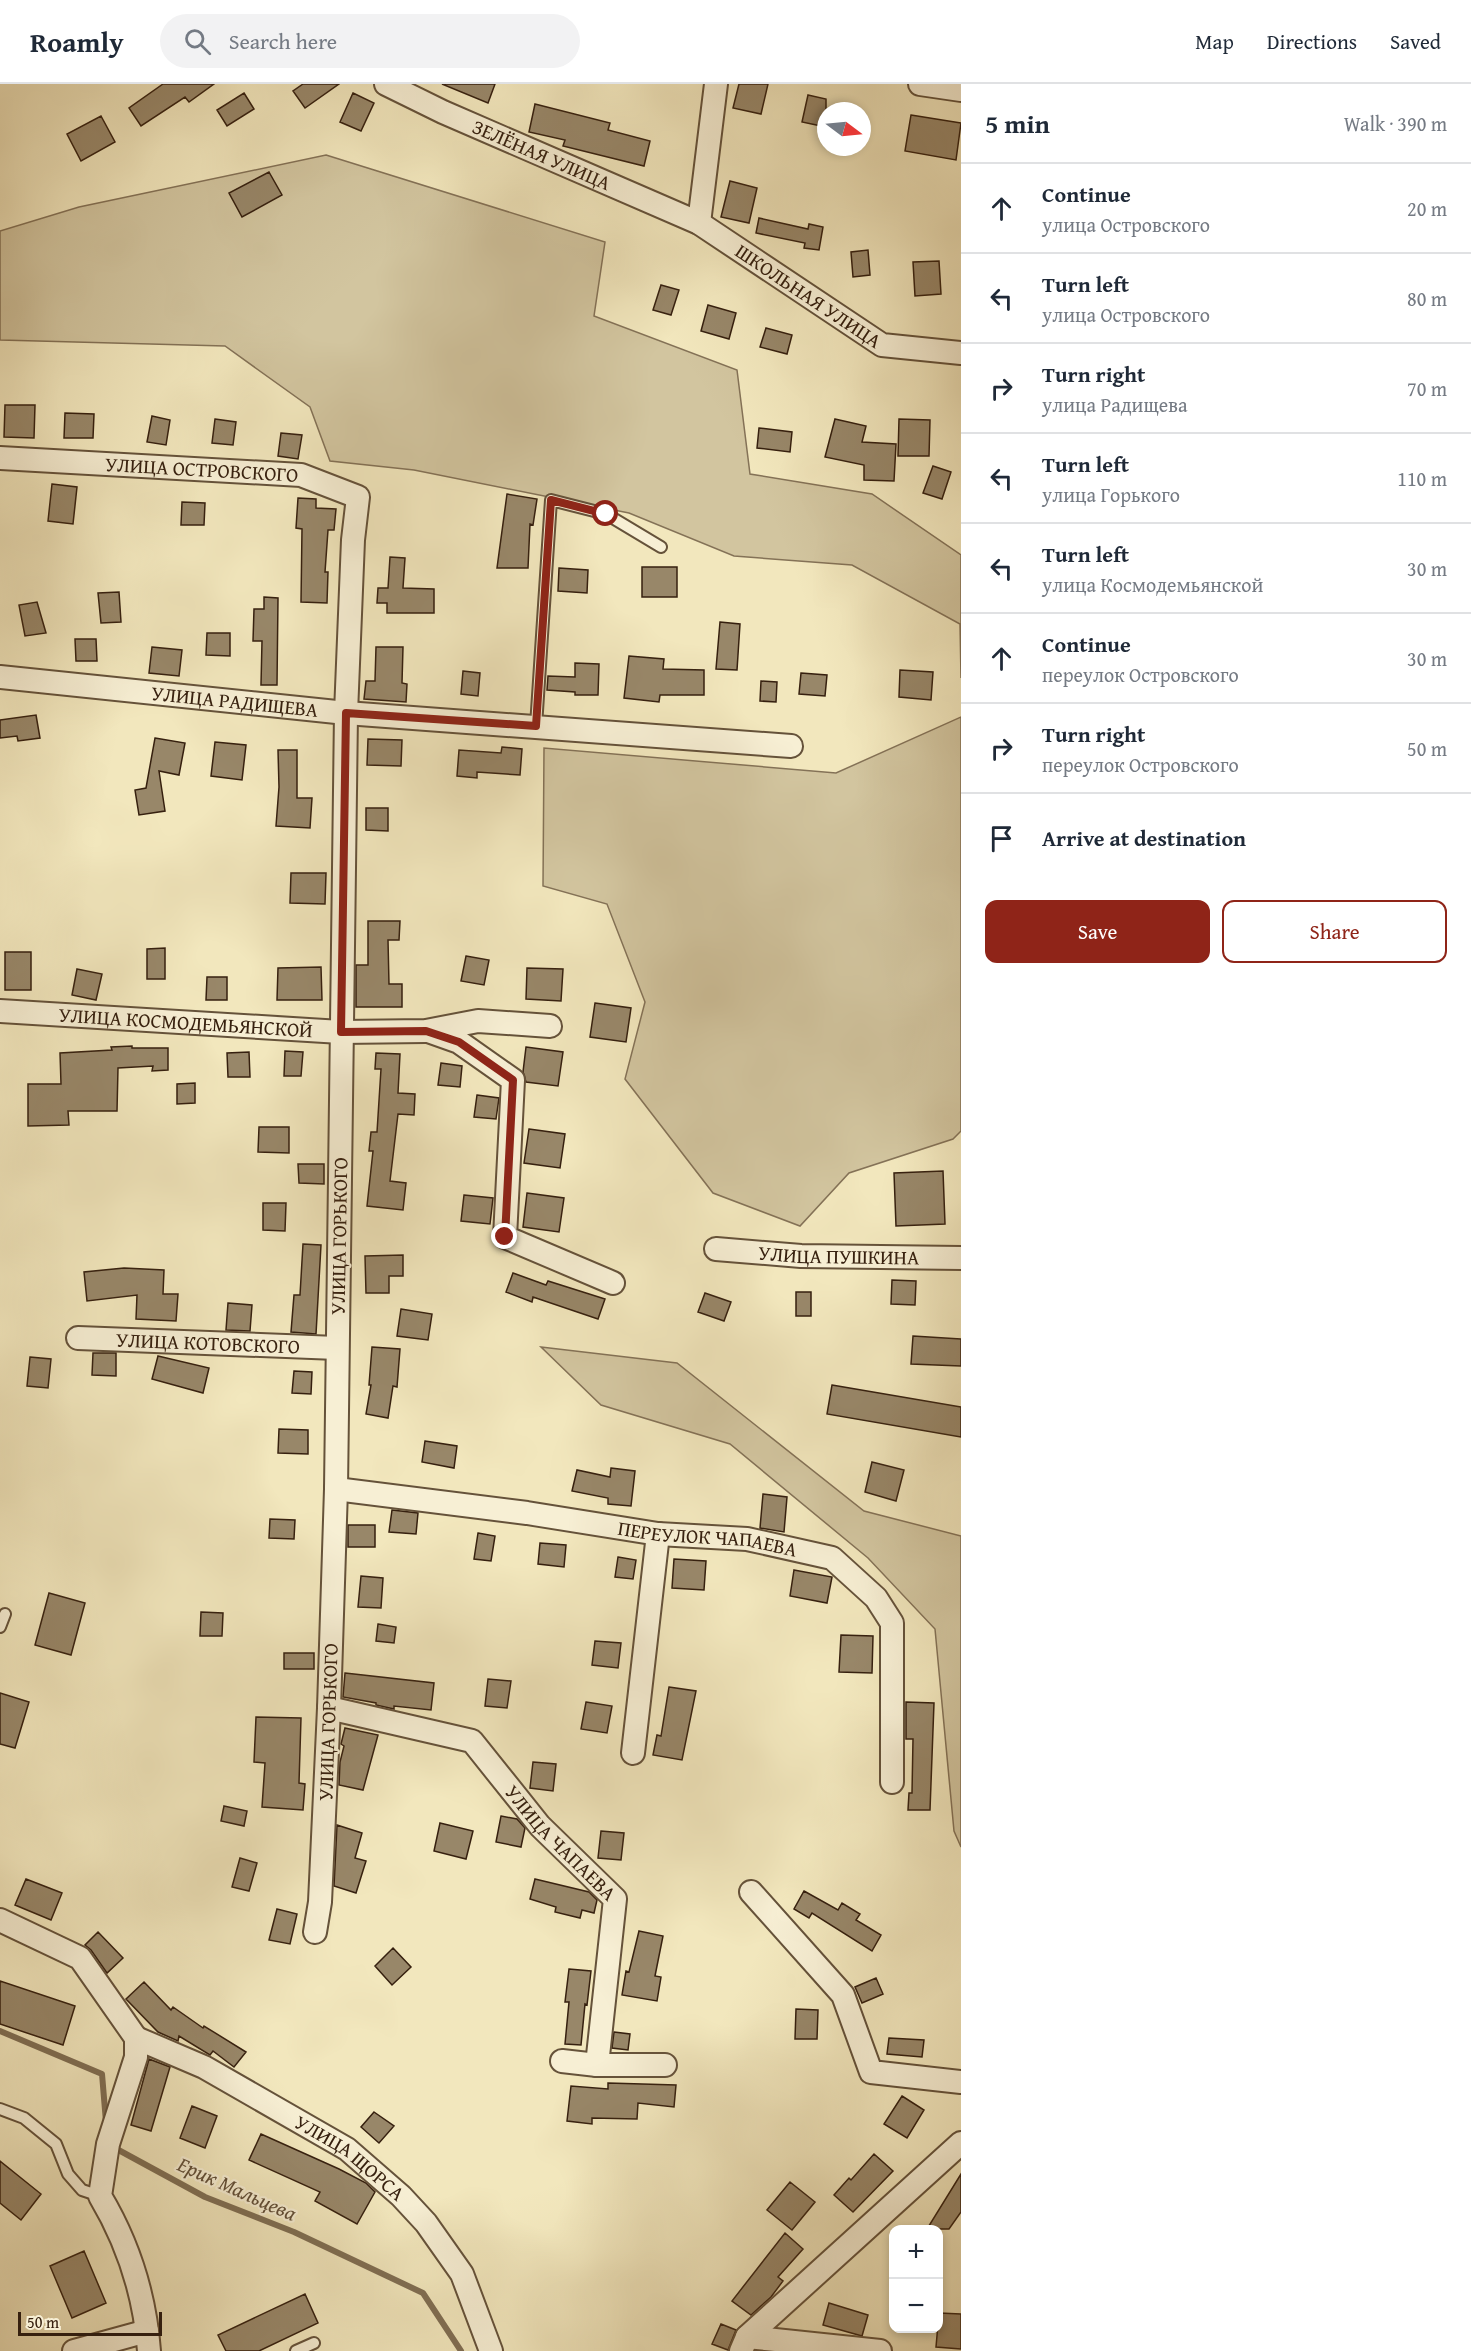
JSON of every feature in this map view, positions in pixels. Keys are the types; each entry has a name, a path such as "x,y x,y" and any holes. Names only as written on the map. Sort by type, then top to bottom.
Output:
{"street":[{"name":"ЗЕЛЁНАЯ УЛИЦА","path":"386,84 433,108 699,223"},
{"path":"699,223 716,84"},
{"path":"921,84 961,90"},
{"name":"ШКОЛЬНАЯ УЛИЦА","path":"699,223 882,345 961,353"},
{"name":"УЛИЦА ОСТРОВСКОГО","path":"0,458 301,475 358,497 353,540"},
{"name":"УЛИЦА ГОРЬКОГО","path":"315,1932 320,1902 336,1489 346,713 353,540"},
{"name":"УЛИЦА РАДИЩЕВА","path":"0,678 346,713 791,746"},
{"name":"УЛИЦА КОСМОДЕМЬЯНСКОЙ","path":"0,1011 341,1032 426,1031 478,1021 550,1026"},
{"path":"426,1031 459,1042 513,1080 505,1237 613,1283"},
{"name":"УЛИЦА ПУШКИНА","path":"716,1249 801,1256 961,1258"},
{"name":"УЛИЦА КОТОВСКОГО","path":"78,1338 337,1348"},
{"name":"ПЕРЕУЛОК ЧАПАЕВА","path":"336,1489 527,1513 658,1534 747,1539 832,1558 876,1598 892,1623 892,1782"},
{"path":"633,1753 658,1534"},
{"name":"УЛИЦА ЧАПАЕВА","path":"329,1708 472,1741 540,1826 615,1899 597,2065"},
{"path":"751,1892 843,1995 871,2072 961,2082"},
{"path":"0,1920 80,1958 135,2038 136,2057 108,2144 100,2196 139,2284 148,2341 74,2351"},
{"name":"УЛИЦА ЩОРСА","path":"135,2038 204,2067 347,2149 392,2188 426,2223 462,2274 491,2351"},
{"path":"562,2061 597,2065 665,2065"},
{"path":"744,2344 961,2143"},
{"path":"744,2344 880,2351"}],"lane":[{"path":"536,726 551,500 606,514 661,547"},
{"path":"0,1627 4,1614"},
{"path":"0,2109 24,2118 56,2144 68,2174 82,2190 100,2196"},
{"path":"296,2351 314,2343"}],"shaded area":[{"path":"326,155 605,242 594,316 737,370 750,474 872,494 961,555 961,678 960,624 852,565 734,556 629,513 414,470 330,461 310,407 225,346 0,340 0,231 79,207"},
{"path":"961,717 961,1131 953,1139 849,1173 800,1226 713,1193 625,1079 645,1002 607,904 543,886 544,748 836,773"},
{"path":"541,1347 677,1363 864,1511 961,1536 961,1847 954,1831 935,1629 868,1558 730,1444 601,1405"}],"building":[{"path":"163,84 214,84 189,102 185,97 141,126 129,108"},
{"path":"303,84 339,84 305,108 293,91"},
{"path":"442,84 495,84 488,103"},
{"path":"739,84 768,84 761,114 733,108"},
{"path":"244,93 254,109 227,126 217,110"},
{"path":"353,93 374,103 361,131 340,122"},
{"path":"808,95 826,99 826,102 817,102 817,125 802,122"},
{"path":"535,104 610,123 608,130 650,141 644,166 563,146 565,140 529,132"},
{"path":"911,115 961,123 956,160 905,151"},
{"path":"101,116 115,142 81,161 67,134"},
{"path":"269,172 282,195 242,217 229,193"},
{"path":"730,181 757,188 749,223 721,217"},
{"path":"759,218 808,229 809,224 823,227 819,250 804,248 805,243 756,233"},
{"path":"868,250 870,275 853,277 851,252"},
{"path":"939,261 941,294 915,296 913,262"},
{"path":"661,285 679,290 671,315 653,310"},
{"path":"708,305 736,313 729,339 701,331"},
{"path":"766,328 792,335 787,354 760,347"},
{"path":"5,405 35,405 34,438 4,437"},
{"path":"65,413 94,414 93,438 64,438"},
{"path":"152,416 170,420 166,445 147,442"},
{"path":"215,419 236,422 233,445 212,443"},
{"path":"835,419 866,426 862,442 896,444 894,481 864,480 864,465 825,457"},
{"path":"899,419 930,420 929,456 898,456"},
{"path":"759,428 792,432 790,452 757,448"},
{"path":"281,433 302,435 298,459 278,456"},
{"path":"933,466 951,472 942,499 923,493"},
{"path":"52,484 77,487 73,524 48,521"},
{"path":"507,494 537,499 533,525 530,524 528,568 497,568"},
{"path":"298,498 316,499 316,508 336,509 334,530 328,530 325,572 328,572 327,603 301,602 302,529 296,528"},
{"path":"182,502 205,503 204,525 181,525"},
{"path":"390,557 405,558 403,588 434,589 434,613 387,613 387,603 377,603 378,588 388,588"},
{"path":"642,567 677,567 677,597 642,597"},
{"path":"559,568 588,570 587,593 558,591"},
{"path":"119,592 121,622 101,623 98,593"},
{"path":"264,597 278,598 277,685 261,685 262,641 253,641 254,609 264,609"},
{"path":"37,602 46,633 25,636 19,605"},
{"path":"720,622 740,624 737,670 716,669"},
{"path":"207,633 230,633 230,656 206,655"},
{"path":"75,639 96,639 97,661 76,661"},
{"path":"152,647 182,650 179,676 149,673"},
{"path":"376,647 403,647 402,683 407,684 406,702 364,699 366,681 375,681"},
{"path":"629,656 664,659 663,669 704,670 704,695 660,695 659,702 624,698"},
{"path":"575,663 599,664 598,695 575,695 575,692 547,690 548,676 575,677"},
{"path":"900,670 933,672 931,700 899,697"},
{"path":"463,671 480,673 478,696 461,694"},
{"path":"801,673 827,675 825,696 799,694"},
{"path":"761,681 777,682 776,702 760,701"},
{"path":"36,715 40,738 18,741 17,736 0,738 0,720"},
{"path":"155,738 185,743 179,775 159,771 165,811 139,815 135,790 146,788"},
{"path":"368,739 402,740 401,766 367,765"},
{"path":"215,742 246,745 242,780 211,776"},
{"path":"502,747 522,749 520,775 477,772 477,778 457,776 459,750 501,753"},
{"path":"278,750 297,750 297,798 312,798 310,828 276,826 279,787"},
{"path":"366,808 388,808 388,831 366,830"},
{"path":"291,873 326,873 325,904 290,903"},
{"path":"368,921 400,921 399,940 388,940 389,984 402,984 402,1007 356,1007 356,965 368,965"},
{"path":"165,948 165,979 147,979 147,949"},
{"path":"5,952 31,952 31,990 5,990"},
{"path":"466,956 489,960 484,985 461,981"},
{"path":"321,967 322,1000 277,1000 278,968"},
{"path":"527,968 563,969 561,1001 526,999"},
{"path":"77,969 102,974 96,1000 72,995"},
{"path":"207,977 227,977 227,1000 206,1000"},
{"path":"595,1003 631,1008 626,1042 590,1037"},
{"path":"132,1046 132,1048 168,1048 168,1070 152,1071 153,1066 118,1068 117,1111 68,1111 69,1125 28,1126 28,1084 61,1084 60,1053 112,1050 111,1047"},
{"path":"526,1047 563,1052 558,1086 526,1082 523,1072"},
{"path":"285,1051 303,1052 301,1076 284,1076"},
{"path":"249,1052 250,1077 228,1077 227,1053"},
{"path":"376,1053 400,1054 398,1093 415,1094 414,1115 398,1114 390,1181 406,1183 403,1210 367,1206 373,1151 369,1151 371,1132 377,1132 381,1069 375,1069"},
{"path":"441,1063 462,1066 460,1087 438,1085"},
{"path":"195,1083 195,1103 177,1104 177,1084"},
{"path":"477,1095 499,1098 496,1119 474,1117"},
{"path":"259,1127 289,1127 289,1153 258,1152"},
{"path":"529,1129 565,1134 560,1168 524,1163"},
{"path":"298,1164 324,1164 324,1184 299,1183"},
{"path":"943,1171 945,1224 896,1226 894,1173"},
{"path":"527,1193 564,1198 559,1232 523,1227"},
{"path":"464,1195 493,1198 490,1224 461,1221"},
{"path":"263,1203 286,1203 285,1231 263,1230"},
{"path":"303,1244 321,1245 316,1334 291,1332 294,1295 300,1295"},
{"path":"403,1255 403,1276 389,1276 389,1293 366,1293 365,1256"},
{"path":"124,1268 164,1270 163,1294 178,1294 176,1321 136,1319 137,1295 87,1301 84,1272"},
{"path":"513,1273 546,1285 548,1281 605,1299 598,1319 533,1297 532,1302 506,1292"},
{"path":"892,1280 916,1281 915,1305 891,1304"},
{"path":"796,1292 811,1292 811,1316 796,1316"},
{"path":"705,1293 731,1302 724,1321 698,1312"},
{"path":"228,1303 252,1305 250,1331 226,1330"},
{"path":"401,1309 432,1314 428,1340 397,1336"},
{"path":"913,1336 961,1339 961,1366 911,1364"},
{"path":"372,1347 400,1349 397,1387 393,1386 388,1418 366,1414 371,1385 369,1385"},
{"path":"93,1353 116,1353 116,1376 92,1375"},
{"path":"158,1356 209,1368 203,1393 152,1379"},
{"path":"30,1357 51,1359 48,1388 27,1386"},
{"path":"294,1371 312,1372 311,1394 292,1393"},
{"path":"832,1385 961,1407 961,1437 827,1414"},
{"path":"279,1429 308,1430 308,1454 278,1453"},
{"path":"425,1441 457,1446 454,1468 422,1462"},
{"path":"872,1462 904,1470 896,1501 865,1492"},
{"path":"611,1468 635,1471 631,1506 608,1504 608,1498 572,1491 577,1470 610,1477"},
{"path":"763,1494 787,1497 784,1532 760,1528"},
{"path":"392,1510 418,1513 416,1534 389,1532"},
{"path":"270,1519 295,1520 294,1539 269,1538"},
{"path":"348,1525 375,1525 375,1547 348,1547"},
{"path":"478,1533 495,1536 491,1561 474,1559"},
{"path":"540,1543 566,1545 564,1567 538,1564"},
{"path":"618,1557 636,1560 633,1579 615,1577"},
{"path":"674,1559 706,1561 704,1590 672,1588"},
{"path":"794,1570 832,1577 827,1603 790,1596"},
{"path":"361,1576 383,1578 381,1608 358,1607"},
{"path":"49,1593 85,1603 71,1655 35,1645"},
{"path":"201,1612 223,1613 222,1636 200,1636"},
{"path":"378,1624 396,1627 394,1643 376,1641"},
{"path":"841,1635 873,1636 872,1673 839,1672"},
{"path":"595,1641 621,1643 618,1668 592,1665"},
{"path":"284,1653 314,1653 314,1669 284,1669"},
{"path":"345,1673 434,1683 431,1710 394,1706 394,1709 343,1697"},
{"path":"488,1679 511,1681 507,1708 485,1706"},
{"path":"669,1687 696,1691 682,1760 653,1755 657,1735 661,1736"},
{"path":"0,1693 29,1702 15,1748 0,1744"},
{"path":"586,1702 612,1706 607,1733 581,1729"},
{"path":"906,1702 934,1703 930,1810 908,1810 909,1793 912,1793 913,1739 906,1739"},
{"path":"256,1717 301,1718 299,1783 305,1784 303,1810 262,1807 265,1763 254,1762"},
{"path":"345,1728 378,1735 363,1790 339,1785 340,1762 344,1746 341,1744"},
{"path":"533,1762 556,1764 553,1791 530,1788"},
{"path":"224,1806 247,1811 244,1826 221,1821"},
{"path":"501,1816 517,1819 525,1828 521,1847 496,1842"},
{"path":"440,1823 473,1831 466,1859 434,1851"},
{"path":"337,1825 362,1833 355,1858 366,1861 356,1893 334,1886"},
{"path":"601,1831 624,1833 621,1860 598,1858"},
{"path":"240,1858 257,1863 249,1891 232,1887"},
{"path":"26,1879 62,1893 51,1920 15,1905"},
{"path":"535,1879 589,1892 597,1900 594,1913 582,1910 580,1918 555,1912 556,1907 530,1899"},
{"path":"804,1891 838,1910 842,1903 860,1914 856,1920 881,1935 872,1951 812,1913 809,1918 794,1909"},
{"path":"277,1909 297,1914 290,1944 269,1940"},
{"path":"639,1931 663,1936 655,1976 661,1977 657,2001 622,1995 626,1971 629,1972"},
{"path":"98,1932 123,1958 107,1973 85,1945"},
{"path":"393,1948 411,1967 392,1985 375,1966"},
{"path":"569,1969 591,1971 581,2045 565,2044 569,2002 565,2002"},
{"path":"876,1978 883,1994 862,2003 855,1987"},
{"path":"0,1981 75,2006 63,2045 0,2024"},
{"path":"144,1982 171,2010 173,2007 203,2028 204,2026 246,2052 234,2067 213,2051 210,2055 179,2036 178,2041 158,2032 126,1999"},
{"path":"796,2009 818,2010 817,2039 795,2039"},
{"path":"614,2032 630,2034 628,2050 612,2048"},
{"path":"889,2038 924,2040 922,2057 887,2054"},
{"path":"149,2059 170,2067 151,2131 131,2125"},
{"path":"608,2083 676,2085 674,2107 638,2103 637,2119 592,2118 592,2124 567,2121 571,2086 608,2089"},
{"path":"902,2096 924,2110 907,2138 884,2124"},
{"path":"192,2106 217,2116 205,2148 180,2138"},
{"path":"374,2112 394,2126 379,2143 361,2127"},
{"path":"261,2134 366,2183 375,2192 357,2224 315,2201 320,2192 249,2160"},
{"path":"874,2154 893,2171 853,2212 834,2195"},
{"path":"0,2161 41,2194 21,2220 0,2203"},
{"path":"961,2174 961,2212 949,2229 943,2229 943,2225 929,2225"},
{"path":"790,2182 815,2202 792,2230 767,2210"},
{"path":"785,2233 803,2249 778,2277 783,2281 771,2297 751,2315 732,2301"},
{"path":"84,2251 106,2303 72,2318 50,2266"},
{"path":"305,2294 318,2323 259,2351 226,2351 218,2335"},
{"path":"829,2303 868,2315 862,2336 823,2325"},
{"path":"943,2313 961,2314 961,2349 936,2347 937,2333 943,2333"},
{"path":"721,2324 736,2330 728,2350 712,2344"}],"waterway":[{"name":"Ерик Мальцева","path":"0,2031 102,2074 106,2122"},
{"name":"Ерик Мальцева","path":"113,2147 205,2197 294,2232 423,2293 461,2351"}],"route":[{"path":"505,1237 513,1080 459,1042 426,1031 341,1032 346,713 536,726 551,500 606,514"}]}
